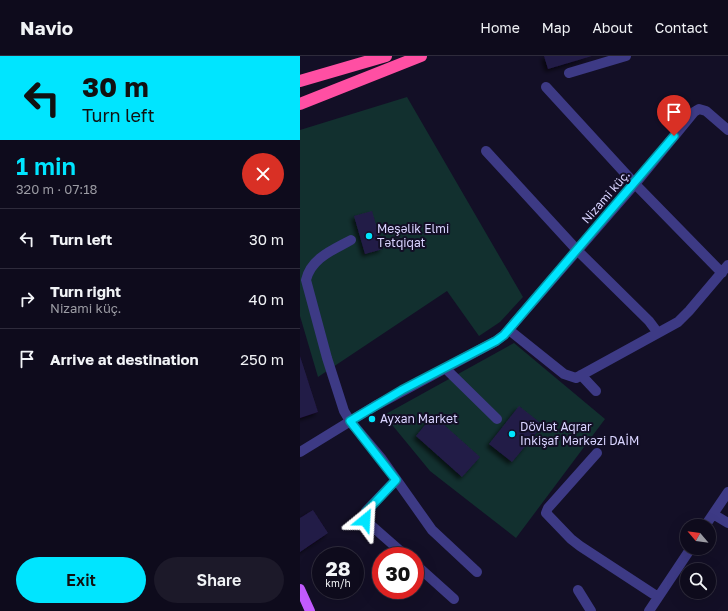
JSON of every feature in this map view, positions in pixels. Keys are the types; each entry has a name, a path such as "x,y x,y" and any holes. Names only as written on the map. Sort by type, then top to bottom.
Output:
{"highway":[{"path":"300,81 386,56"},
{"path":"300,104 421,56"}],"main road":[{"path":"300,589 310,611"}],"street":[{"path":"569,73 626,56"},
{"path":"509,330 564,374 576,378 678,322 690,311 725,269 635,184 546,87"},
{"name":"Nizami küç.","path":"300,452 350,421 496,341 509,330 635,184 694,112 699,109 706,111 728,130"},
{"path":"486,151 577,250 649,321 658,333"},
{"path":"351,240 314,262 308,270 306,280 327,358 344,411 432,530 476,572"},
{"path":"445,368 497,419"},
{"path":"581,375 596,391"},
{"path":"597,453 548,508 546,513 571,539 580,546 658,597"},
{"path":"396,480 364,516 365,520 396,547"},
{"path":"710,519 728,492"},
{"path":"713,514 728,523"},
{"path":"649,611 686,555"},
{"path":"424,572 454,599"},
{"path":"578,590 591,611"}],"green space":[{"path":"407,97 523,297 500,322 479,336 447,291 318,377 300,316 300,130"},
{"path":"514,343 605,419 516,538 430,471 384,415"}],"building":[{"path":"544,56 592,56 548,69"},
{"path":"372,211 383,249 365,254 354,216"},
{"path":"300,356 318,412 300,418"},
{"path":"519,406 543,425 512,462 489,444"},
{"path":"433,415 480,457 462,477 416,436"},
{"path":"313,510 328,533 300,552 300,518"}],"place":[{"name":"Meşəlik Elmi Tətqiqat","path":"369,236"},
{"name":"Ayxan Market","path":"372,419"},
{"name":"Dövlət Aqrar Inkişaf Mərkəzi DAİM","path":"512,434"}],"route":[{"path":"365,520 364,516 366,512 396,480 381,458 350,421 402,390 496,341 504,335 635,184 674,136"}]}
